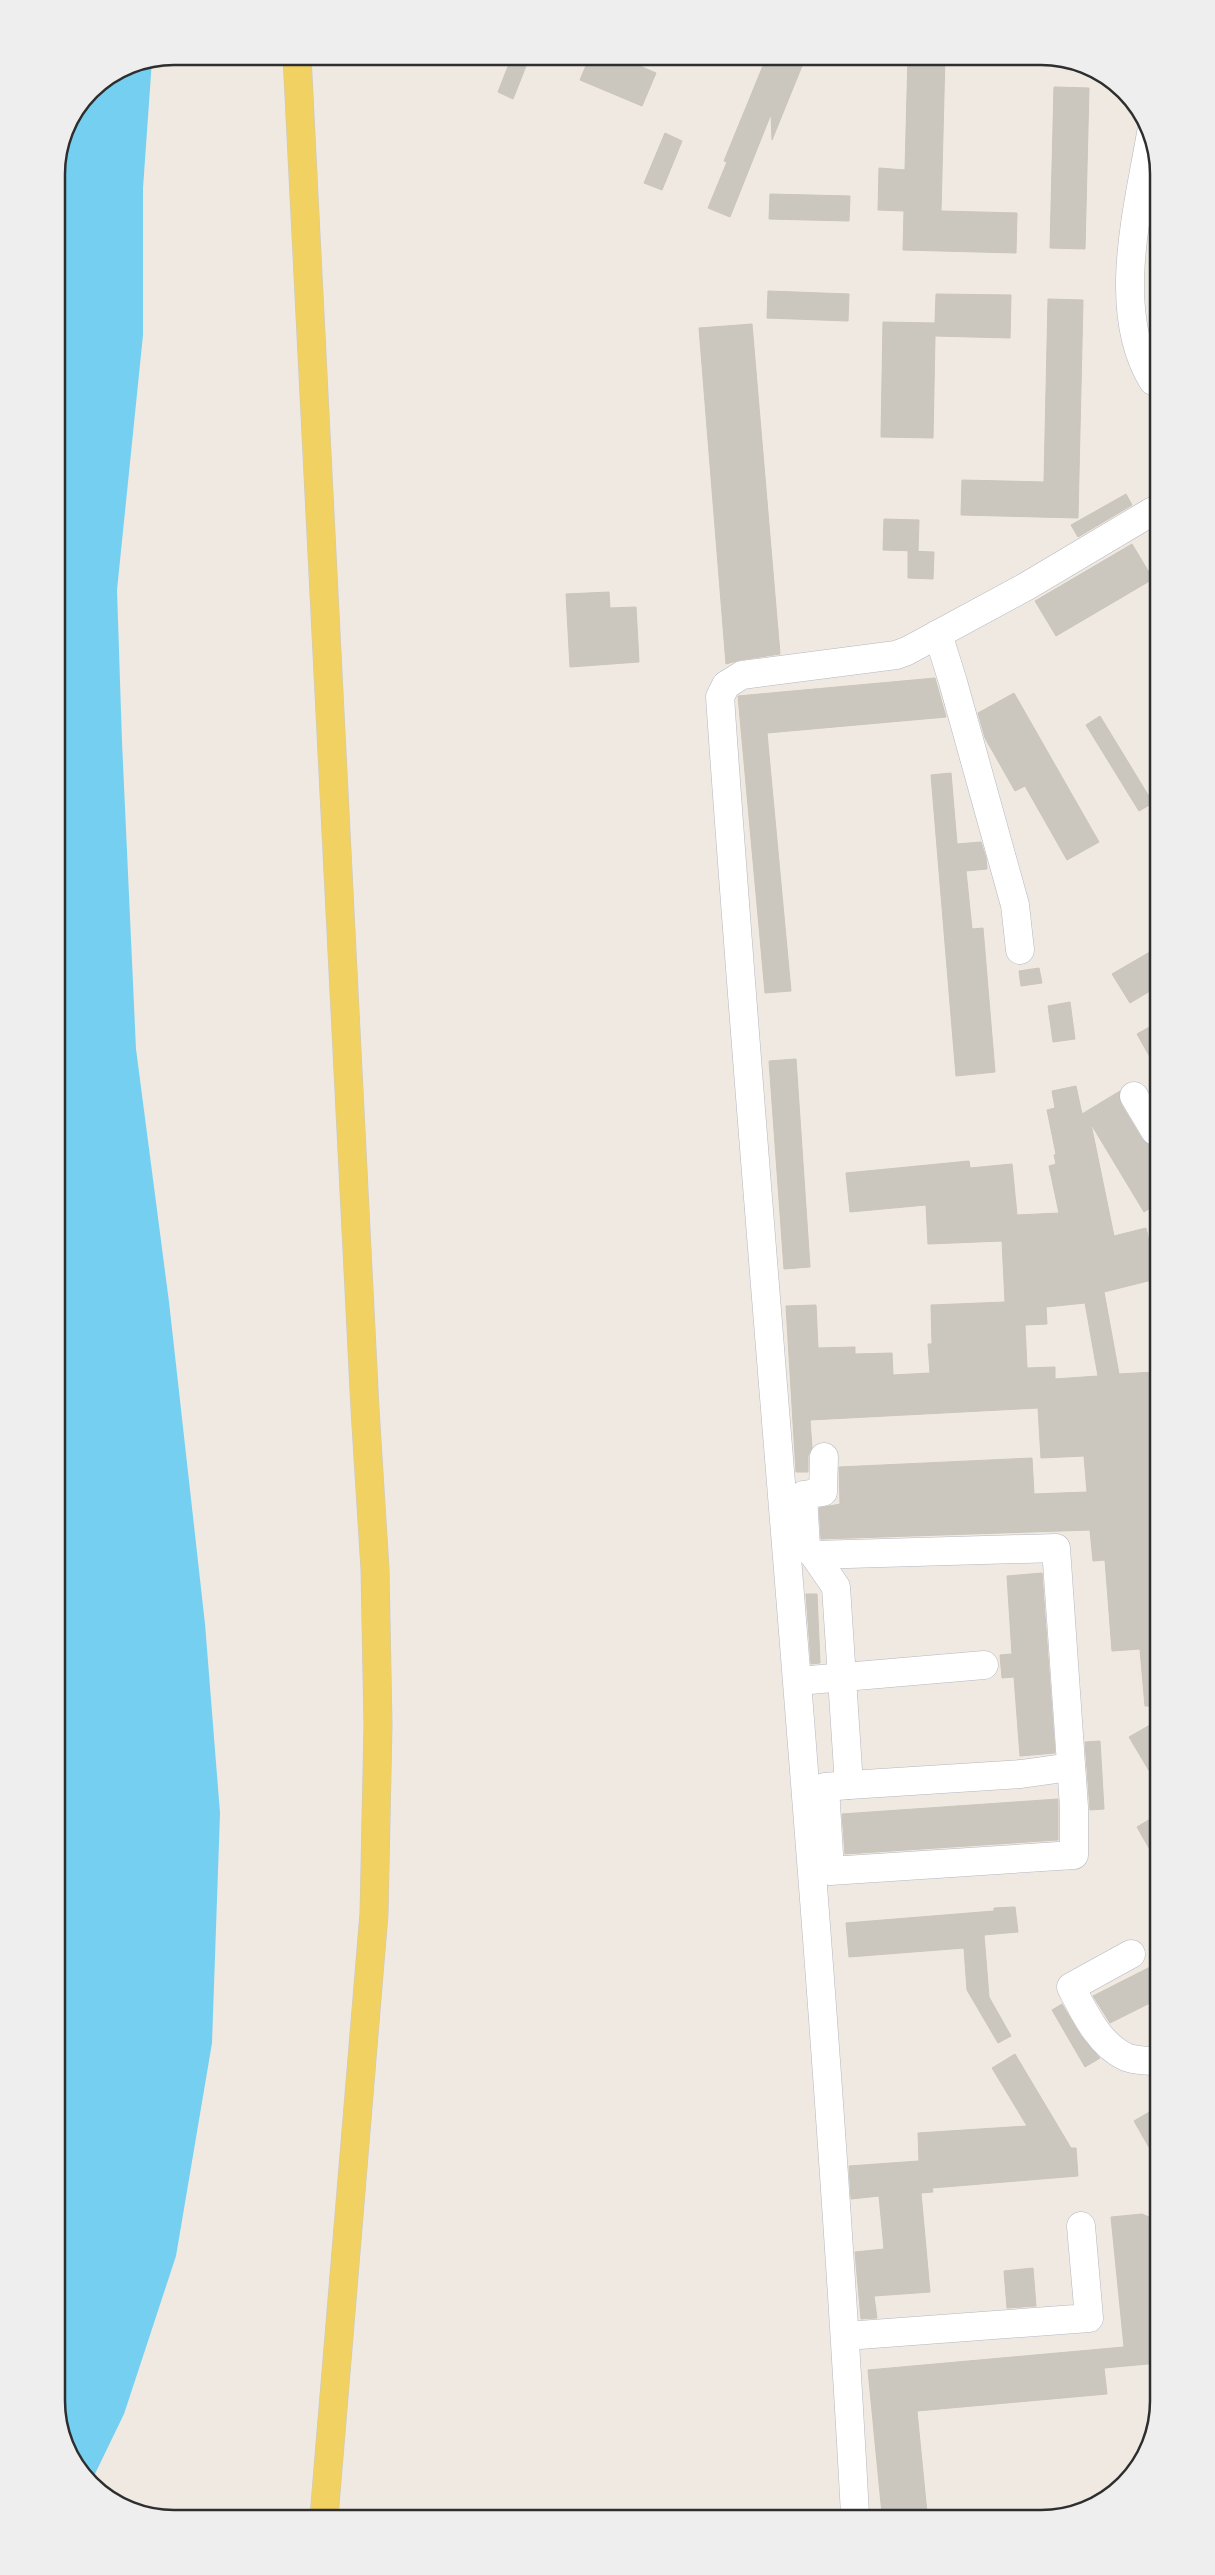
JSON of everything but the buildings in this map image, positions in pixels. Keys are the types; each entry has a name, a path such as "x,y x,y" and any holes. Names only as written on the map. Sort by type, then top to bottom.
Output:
{"main road":[{"path":"297,65 365,1409 375,1569 378,1725 374,1914 325,2510"}],"street":[{"path":"1148,153 1129,284 1134,331 1146,370 1150,376"},
{"path":"855,2510 846,2336 798,1682 743,1026 720,697 726,686 742,675 896,655 1027,586 1150,513"},
{"path":"938,634 1015,905 1020,950"},
{"path":"1134,1096 1150,1123"},
{"path":"824,1457 823,1492 803,1495 806,1547 814,1555 836,1587 849,1785"},
{"path":"814,1555 1056,1548 1071,1767 1074,1855 830,1871 825,1787 1021,1774 1071,1767"},
{"path":"798,1682 984,1665"},
{"path":"1131,1954 1071,1987 1091,2023 1109,2045 1127,2058 1150,2061"},
{"path":"846,2336 1089,2318 1081,2226"}],"water":[{"path":"151,67 143,188 143,335 117,590 122,742 136,1049 169,1302 205,1624 220,1813 212,2043 176,2256 124,2414 94,2475 83,2462 76,2449 67,2423 65,2402 65,166 73,132 87,107 113,83 132,73"}]}
